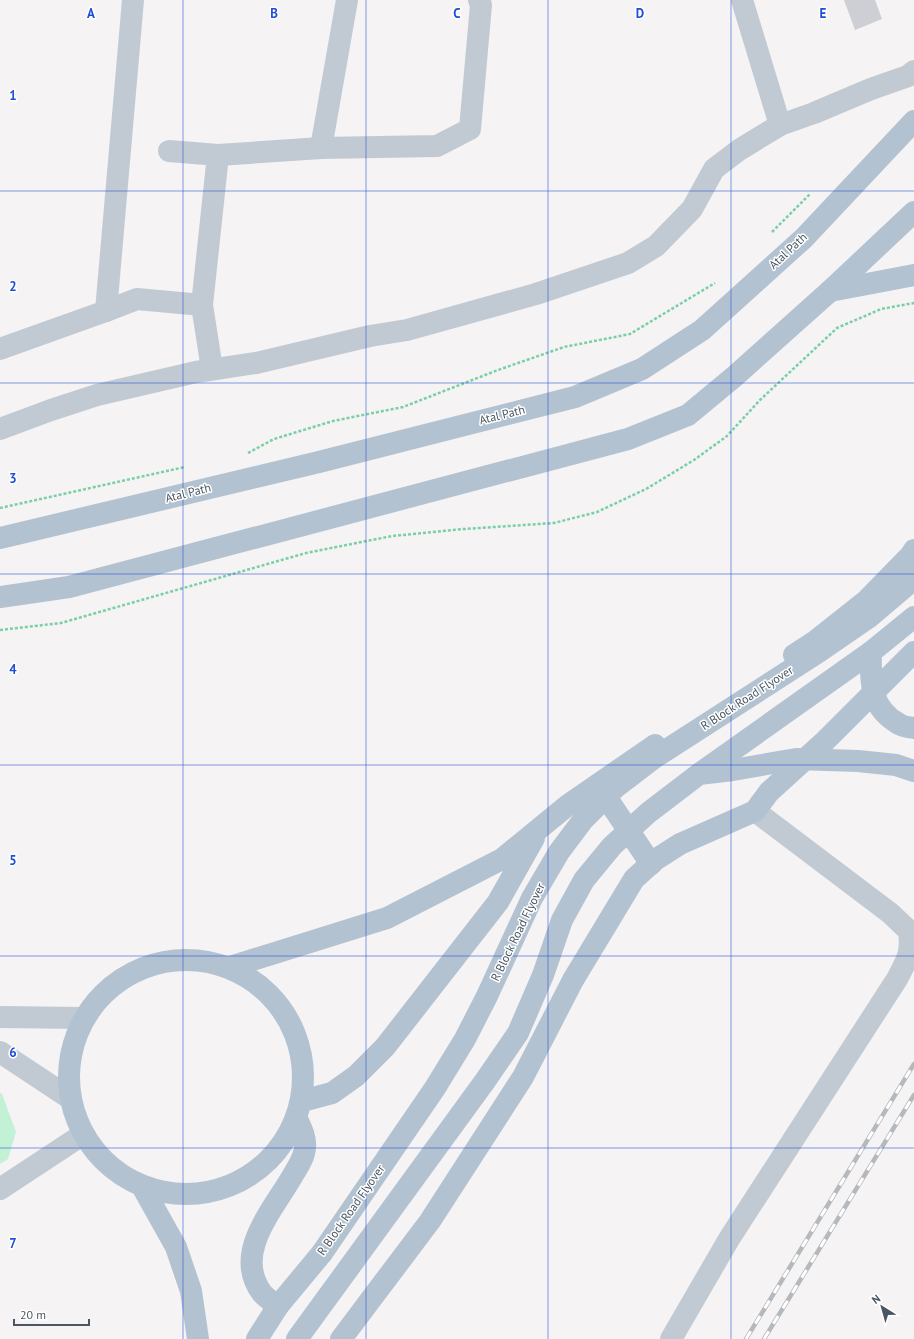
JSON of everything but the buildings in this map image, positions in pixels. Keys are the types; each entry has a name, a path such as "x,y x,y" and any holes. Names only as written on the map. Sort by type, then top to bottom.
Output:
{"main road":[{"name":"Atal Path","path":"0,538 304,466 575,397 642,369 702,330 787,253 809,232 914,121"},
{"path":"0,597 69,588 628,439 688,415 736,376 914,212"},
{"path":"830,291 914,275"},
{"path":"230,967 387,918 502,859 568,805 654,745 814,642 867,600 914,550"},
{"name":"R Block Road Flyover","path":"257,1339 278,1306 322,1253 435,1088 465,1039 487,996 532,898 559,852 583,820 616,787 654,758 862,622 914,579"},
{"path":"297,1339 481,1087 518,1033 543,975 562,920 584,880 612,846 648,813 699,774 871,652 914,617"},
{"path":"871,652 870,678 875,700 886,714 900,725 914,728"},
{"path":"341,1339 430,1221 523,1078 573,980 634,879 655,860 680,844 755,811 769,792 824,742 914,652"},
{"path":"699,774 733,770 796,759 858,761 896,765 914,771"},
{"path":"598,785 651,864"},
{"path":"278,1306 263,1294 256,1282 251,1266 254,1245 265,1219 287,1187 306,1149 299,1110 303,1059 291,1020 265,988 230,967 174,958 121,977 83,1018 68,1057 68,1097 82,1135 108,1167 143,1188 179,1196 216,1191 250,1176 278,1151 299,1110 332,1093 356,1076 385,1047 498,902 539,829"},
{"path":"143,1188 176,1248 191,1291 198,1339"}],"street":[{"path":"106,311 133,0"},
{"path":"321,148 347,0"},
{"path":"170,151 218,155 321,148 436,146 470,129 481,5 479,0"},
{"path":"742,0 780,125"},
{"path":"0,429 50,410 97,395 196,372 256,363 370,336 407,330 536,294 628,263 656,246 692,209 714,169 739,150 780,125 814,113 871,88 908,76 914,71"},
{"path":"212,369 202,305 218,155"},
{"path":"0,349 137,299 202,305"},
{"path":"670,1339 729,1239 897,979 909,957 912,944 909,931 890,913 755,811"},
{"path":"0,1017 83,1018"},
{"path":"0,1052 68,1097"},
{"path":"0,1189 82,1135"}],"path":[{"path":"767,236 811,193"},
{"path":"248,453 274,439 333,422 403,407 498,370 564,347 630,334 717,282"},
{"path":"0,508 186,467"}],"green space":[{"path":"0,1093 2,1094 16,1132 8,1159 0,1164"}],"railway":[{"path":"746,1339 914,1064"},
{"path":"764,1339 914,1095"}]}
